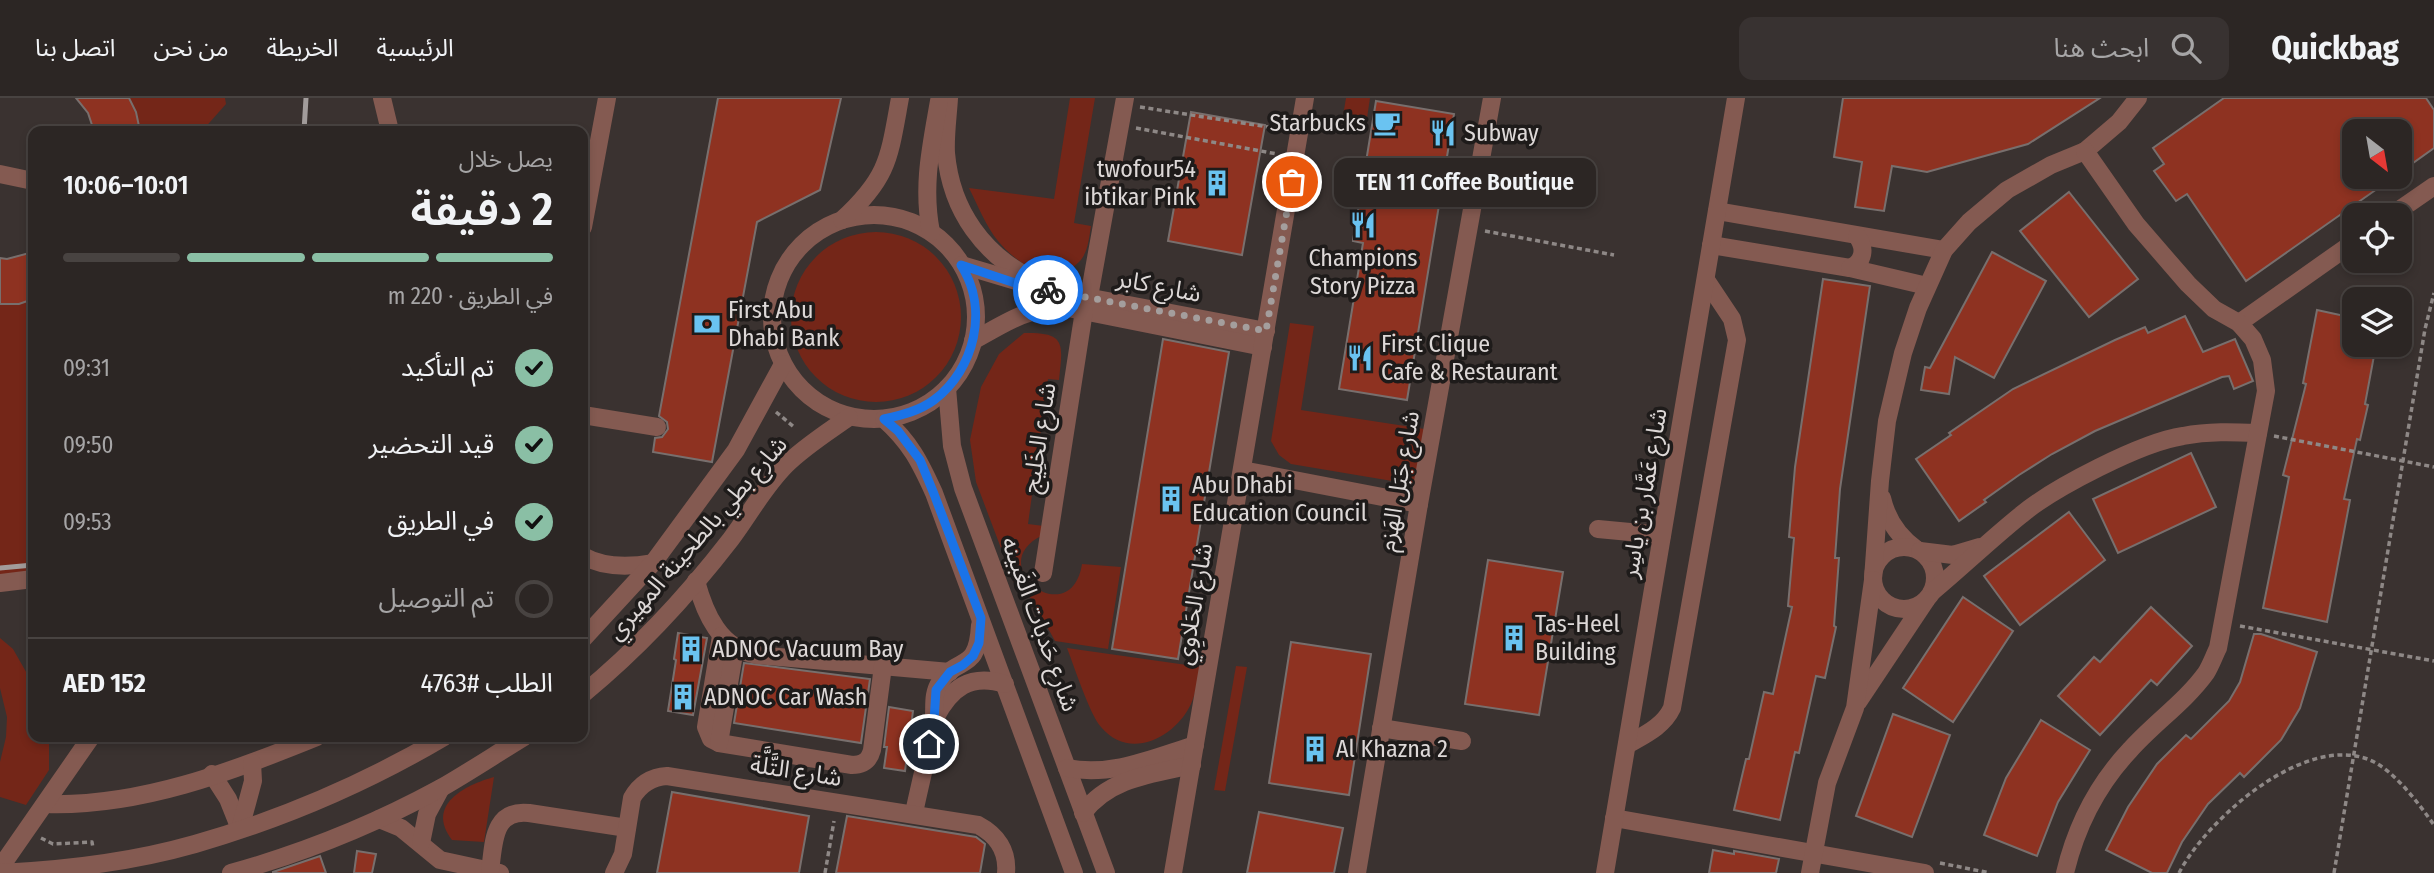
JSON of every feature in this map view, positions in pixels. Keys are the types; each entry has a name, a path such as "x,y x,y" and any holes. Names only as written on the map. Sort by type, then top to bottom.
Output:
{"street":[{"path":"588,184 607,98"},
{"path":"841,221 865,199 885,168 890,157 900,98"},
{"path":"931,232 926,181 940,98"},
{"path":"948,98 948,168 957,201 973,230 995,255 1008,265 1065,293"},
{"name":"شارع الحَلاوِي","path":"1173,873 1305,98"},
{"name":"شارع جَبَل الهَزم","path":"1357,873 1419,504 1492,98"},
{"name":"شارع عَمَّار بن ياسِر","path":"1605,873 1736,98"},
{"path":"1810,873 1827,783 1855,708 1873,579 1887,421 1903,353 1927,286 1944,250 1969,222 2007,190 2051,165 2085,151 2119,122 2138,98"},
{"path":"385,99 389,126"},
{"name":"شارع الخَلِيج","path":"1042,573 1087,304 1125,101"},
{"path":"2065,873 2070,850 2083,817 2103,783 2129,750 2206,672 2218,648 2266,391 2262,360 2253,339 2239,323 2214,309 2188,284 2136,224 2085,151"},
{"path":"0,174 28,180"},
{"path":"2409,203 2434,186"},
{"path":"1717,211 1944,250"},
{"path":"887,216 903,219 931,232 945,243 961,265 972,288 976,306 973,341 963,366 947,388 919,409 884,419 849,416 817,403 804,392 783,364 772,331 772,313 779,279 797,250 825,228 856,217 887,216"},
{"path":"1850,268 1855,266 1863,254 1861,241 1857,236"},
{"path":"1712,245 1850,268 1927,286"},
{"path":"2239,323 2342,250"},
{"name":"شارع كابر","path":"961,265 1012,282 1065,293 1087,304 1265,339"},
{"path":"1627,745 1665,721 1672,708 1735,352 1737,340 1732,319 1706,279"},
{"name":"شارع كابر","path":"973,341 1020,314 1087,304"},
{"name":"شارع بطي بالطحينة المهيري","path":"588,634 653,563 736,450 783,364"},
{"name":"شارع حَدبات الغَبينه","path":"947,388 949,427 956,465 1106,873"},
{"path":"588,416 656,432 588,425"},
{"name":"شارع بطي بالطحينة المهيري","path":"588,690 620,663 667,615 731,538 783,468 849,416"},
{"path":"884,419 898,431 920,460 1074,873"},
{"path":"1995,538 1975,550 1953,555 1906,547 1887,552 1879,559 1873,579 1880,598 1897,608 1917,606 1929,596 1995,538 2023,513 2077,479 2138,451 2180,436 2222,431 2258,433"},
{"path":"1242,470 1419,504"},
{"path":"1855,708 1929,596 1935,574 1933,565 1895,530 1885,510 1880,484"},
{"path":"1598,529 1662,535"},
{"path":"588,560 619,566 653,563"},
{"path":"0,583 28,580"},
{"path":"696,581 703,606 728,642 757,655 950,672"},
{"path":"914,813 934,721 936,690 950,672 968,661 976,650 981,618"},
{"path":"728,642 719,743 852,765 869,759 872,750 883,666"},
{"path":"934,721 947,698 961,687 987,680 1005,684"},
{"path":"1381,728 1462,741"},
{"path":"0,871 88,742"},
{"path":"46,804 86,804 126,799 253,763 305,742"},
{"path":"0,871 95,865 194,845 285,814 348,788 436,742"},
{"path":"234,873 315,846 379,819 442,787 516,742"},
{"path":"1067,768 1092,772 1117,769 1195,745"},
{"path":"240,829 253,781 253,763"},
{"path":"1083,813 1098,796 1117,784 1192,765"},
{"path":"212,774 228,799 240,829"},
{"name":"شارع التَّلَّة","path":"614,873 623,854 630,807 637,791 643,784 658,776 968,822 988,830 1002,847 1006,857 1006,873"},
{"path":"421,843 428,814 442,787"},
{"path":"379,819 401,828 432,855 449,864 496,872 497,828 513,813 627,828"},
{"path":"1614,818 1925,873"}],"path":[{"path":"1125,101 1300,132"},
{"path":"1121,125 1296,157"},
{"path":"1469,228 1614,255"},
{"path":"2334,873 2425,328 2434,293"},
{"path":"772,409 794,427"},
{"path":"2258,433 2434,467"},
{"path":"2222,623 2434,661"},
{"path":"2179,873 2187,858 2215,823 2248,794 2285,772 2324,756 2371,760 2418,802 2434,825"},
{"path":"825,873 837,802"},
{"path":"27,831 53,844 92,842 95,865"}],"shaded area":[{"path":"129,98 225,98 226,104 206,126 139,126"},
{"path":"1070,98 1095,98 1074,223 1091,226 1086,250 1079,262 1069,270 1047,273 1025,265 1006,250 990,229 969,188 1054,199"},
{"path":"1346,98 1370,98 1366,125 1342,122"},
{"path":"876,232 909,239 936,257 954,284 961,317 954,350 936,377 909,395 876,402 843,395 816,377 798,350 791,317 798,284 816,257 843,239"},
{"path":"28,301 28,576 0,578 0,304 19,304"},
{"path":"1290,323 1314,326 1301,410 1431,430 1421,478 1410,484 1291,464 1279,455 1271,441"},
{"path":"1024,333 1038,333 1055,338 1059,342 1061,357 1059,380 1048,379 1028,524 1044,526 1043,535 1026,548 1021,562 1025,576 1035,587 1048,593 1062,593 1075,584 1082,564 1121,567 1108,649 1055,641 1032,599 1016,588 976,482 970,440 981,387 999,354"},
{"path":"0,638 13,649 28,675 28,742 49,742 49,770 26,805 0,797 0,762 7,717 0,688"},
{"path":"1067,648 1201,667 1191,704 1184,716 1163,735 1138,744 1125,743 1112,737 1097,721"},
{"path":"1236,666 1247,667 1225,791 1214,790"},
{"path":"494,777 484,842 452,840 445,828 443,817 452,798 471,785"}],"building":[{"path":"76,98 129,98 139,126 92,126 88,113"},
{"name":"First Abu Dhabi Bank","path":"718,98 841,98 820,190 757,222 712,462 653,452 655,438 662,437 668,429 667,422 659,416"},
{"path":"1843,98 2100,98 2028,144 1927,172 1892,166 1884,211 1855,207 1862,162 1834,157"},
{"path":"2224,98 2426,98 2434,110 2434,148 2412,164 2412,119 2342,119 2342,189 2377,189 2357,203 2342,203 2342,214 2246,281 2187,194 2176,201 2154,171 2164,164 2153,148"},
{"path":"1376,101 1454,114 1407,400 1339,389 1363,243 1353,241"},
{"name":"twofour54 ibtikar Pink","path":"1191,112 1265,125 1242,255 1168,241"},
{"path":"2069,192 2138,279 2089,317 2020,231"},
{"path":"1992,252 2046,281 1994,378 1955,357 1949,394 1921,390 1925,367 1930,368"},
{"path":"28,253 28,301 19,304 0,304 0,258 7,259"},
{"path":"1823,279 1870,286 1840,489 1835,558 1839,558 1836,627 1825,678 1816,676 1799,753 1795,752 1780,820 1734,810 1764,692 1773,694 1792,607 1788,606 1794,538 1789,537 1795,467"},
{"path":"2317,310 2342,315 2342,357 2374,357 2365,404 2368,405 2360,440 2357,439 2344,499 2350,500 2327,622 2263,608 2289,477 2283,475 2306,384 2303,383"},
{"path":"2185,316 2203,352 2235,339 2253,381 2234,389 2229,376 2222,377 2095,431 2019,475 1959,521 1916,459 2013,389 2145,327 2148,333"},
{"name":"Abu Dhabi Education Council","path":"1163,339 1229,352 1178,659 1112,649"},
{"path":"2191,453 2216,507 2118,553 2093,499"},
{"path":"2069,512 2105,560 2020,625 1984,576"},
{"name":"Tas-Heel Building","path":"1488,560 1563,572 1539,715 1465,704"},
{"path":"1963,597 2013,631 1953,722 1903,688"},
{"path":"2151,607 2192,646 2157,685 2151,680 2100,735 2058,696 2094,657 2100,662"},
{"path":"678,633 707,638 693,715 668,711"},
{"path":"2254,634 2317,652 2300,708 2281,740 2244,777 2240,773 2208,804 2182,842 2167,873 2152,873 2106,850 2128,807 2157,764 2186,735 2191,739 2229,701 2240,682"},
{"name":"Al Khazna 2","path":"1291,642 1371,654 1349,795 1269,783"},
{"path":"744,663 870,679 861,743 734,723"},
{"path":"889,707 913,711 905,771 884,768"},
{"path":"1893,714 1950,735 1912,837 1856,816"},
{"path":"2041,720 2090,750 2058,802 2037,856 1984,835 2006,778"},
{"path":"672,792 809,816 799,873 657,873"},
{"path":"1259,812 1343,828 1334,873 1247,873"},
{"path":"847,816 976,837 985,844 980,873 836,873"},
{"path":"1713,850 1779,859 1776,873 1709,873"},
{"path":"357,851 376,854 372,873 354,873"},
{"path":"320,856 326,873 273,873 273,872"}],"railway":[{"path":"304,126 306,98"},
{"path":"0,568 28,565"}],"way so far":[{"path":"1048,290 1266,331 1292,182"}],"place":[{"name":"Starbucks","path":"1387,123"},
{"name":"Subway","path":"1443,133"},
{"name":"TEN 11 Coffee Boutique","path":"1292,182"},
{"name":"twofour54 ibtikar Pink","path":"1217,183"},
{"name":"Champions Story Pizza","path":"1363,225"},
{"name":"First Abu Dhabi Bank","path":"707,324"},
{"name":"First Clique Cafe & Restaurant","path":"1360,358"},
{"name":"Abu Dhabi Education Council","path":"1171,499"},
{"name":"Tas-Heel Building","path":"1514,638"},
{"name":"ADNOC Vacuum Bay","path":"691,649"},
{"name":"ADNOC Car Wash","path":"683,697"},
{"name":"Al Khazna 2","path":"1315,749"}],"route":[{"path":"929,744 936,690 944,677 973,656 979,643 981,618 920,460 898,431 884,419 919,409 934,400 959,374 967,358 976,324 976,306 972,288 961,265 1012,282 1048,290"}]}
